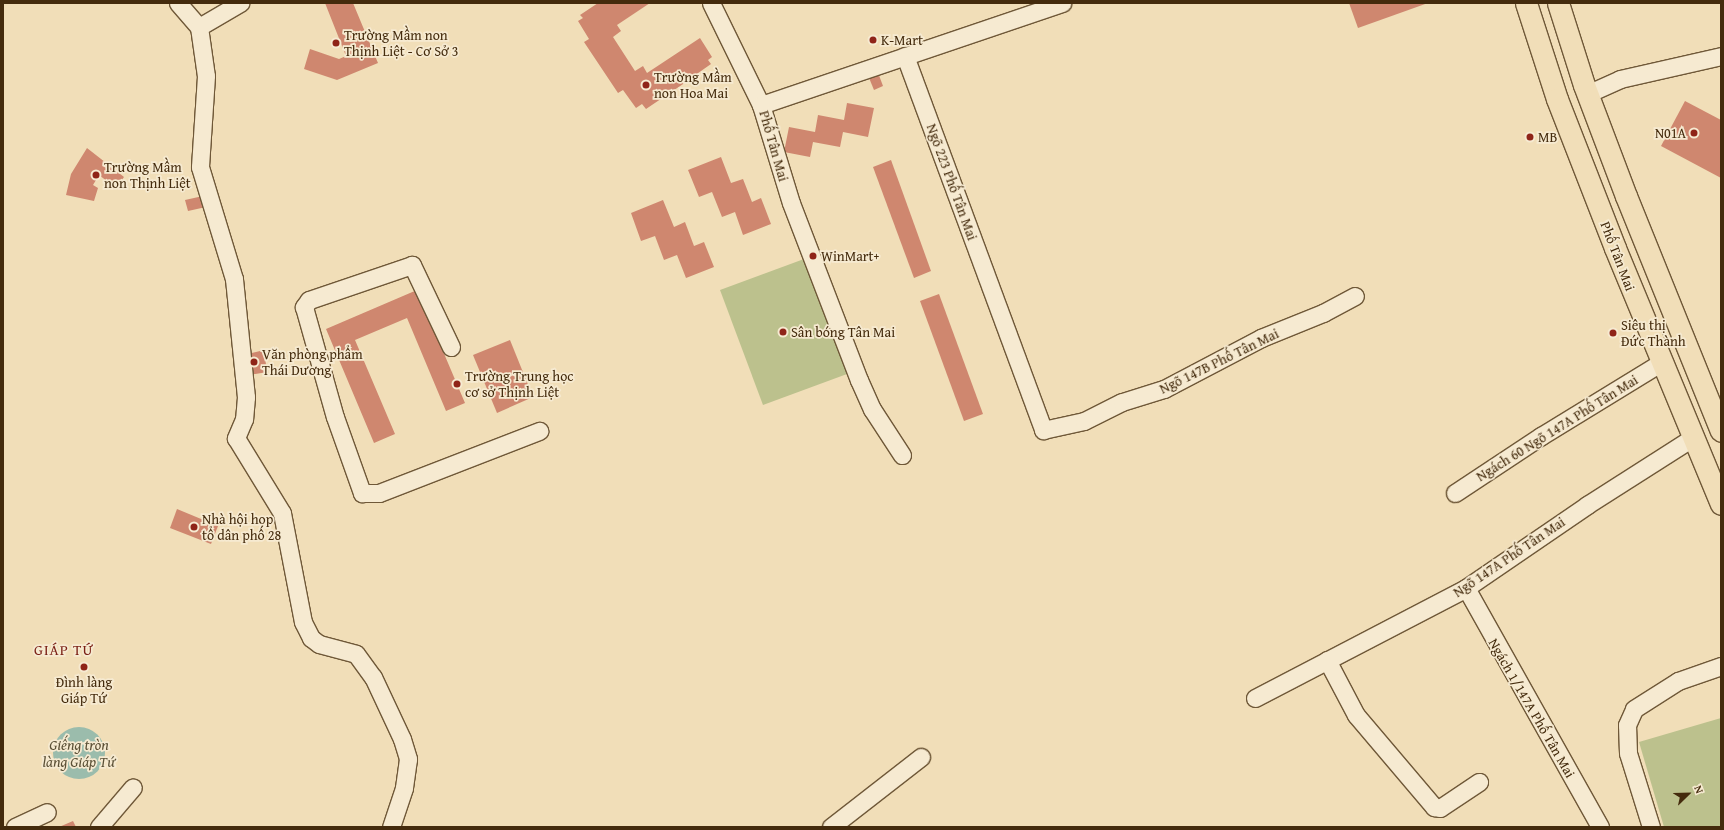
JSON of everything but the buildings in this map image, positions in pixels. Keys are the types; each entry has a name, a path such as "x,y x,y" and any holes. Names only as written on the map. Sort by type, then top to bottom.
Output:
{"main road":[{"name":"Phố Tân Mai","path":"1526,3 1557,99 1660,363 1721,504"},
{"name":"Phố Tân Mai","path":"1558,3 1587,94 1626,196 1721,431"},
{"path":"1599,206 1626,196"}],"street":[{"path":"178,3 199,27 206,76 200,167 234,279 246,397 244,419 236,438 282,513 303,622 311,638 319,644 356,654 373,677 402,739 408,758 404,788 391,827"},
{"path":"199,27 240,3"},
{"path":"711,3 762,105"},
{"name":"Phố Tân Mai","path":"902,455 872,409 859,380 791,203 762,105 1062,3"},
{"name":"Ngõ 223 Phố Tân Mai","path":"905,56 997,308"},
{"path":"1587,94 1620,79 1721,56"},
{"path":"451,347 412,265 309,300 304,307 335,417 362,493 379,493 539,431"},
{"name":"Ngõ 147B Phố Tân Mai","path":"997,308 1043,430 1084,421 1122,402 1164,389 1261,338 1323,313 1355,296"},
{"name":"Ngách 60 Ngõ 147A Phố Tân Mai","path":"1455,493 1541,436 1660,363"},
{"name":"Ngõ 147A Phố Tân Mai","path":"1255,698 1466,588 1587,505 1692,438"},
{"name":"Ngách 1/147A Phố Tân Mai","path":"1466,588 1600,827"},
{"path":"1327,660 1356,715 1434,807 1440,808 1479,782"},
{"path":"1651,827 1628,753 1627,725 1634,709 1678,681 1721,666"},
{"path":"831,827 921,757"},
{"path":"99,827 133,787"},
{"path":"15,827 47,812"}],"green space":[{"name":"Sân bóng Tân Mai","path":"804,259 847,374 763,405 720,290"},
{"path":"1721,718 1721,827 1664,827 1639,742"}],"water":[{"name":"Giếng tròn làng Giáp Tứ","path":"74,727 84,727 93,731 101,739 105,748 105,758 101,767 93,775 84,779 74,779 65,775 57,767 53,758 53,748 57,739 65,731"}],"place":[{"name":"K-Mart","path":"873,40"},
{"name":"Trường Mầm non Thịnh Liệt - Cơ Sở 3","path":"336,43"},
{"name":"Trường Mầm non Hoa Mai","path":"646,85"},
{"name":"N01A","path":"1694,133"},
{"name":"MB","path":"1530,137"},
{"name":"Trường Mầm non Thịnh Liệt","path":"96,175"},
{"name":"WinMart+","path":"813,256"},
{"name":"Sân bóng Tân Mai","path":"783,332"},
{"name":"Siêu thị Đức Thành","path":"1613,333"},
{"name":"Văn phòng phẩm Thái Dương","path":"254,362"},
{"name":"Trường Trung học cơ sở Thịnh Liệt","path":"457,384"},
{"name":"Nhà hội họp tổ dân phố 28","path":"194,527"},
{"name":"Đình làng Giáp Tứ","path":"84,667"}],"district":[{"name":"GIÁP TỨ","path":"64,650"}]}
